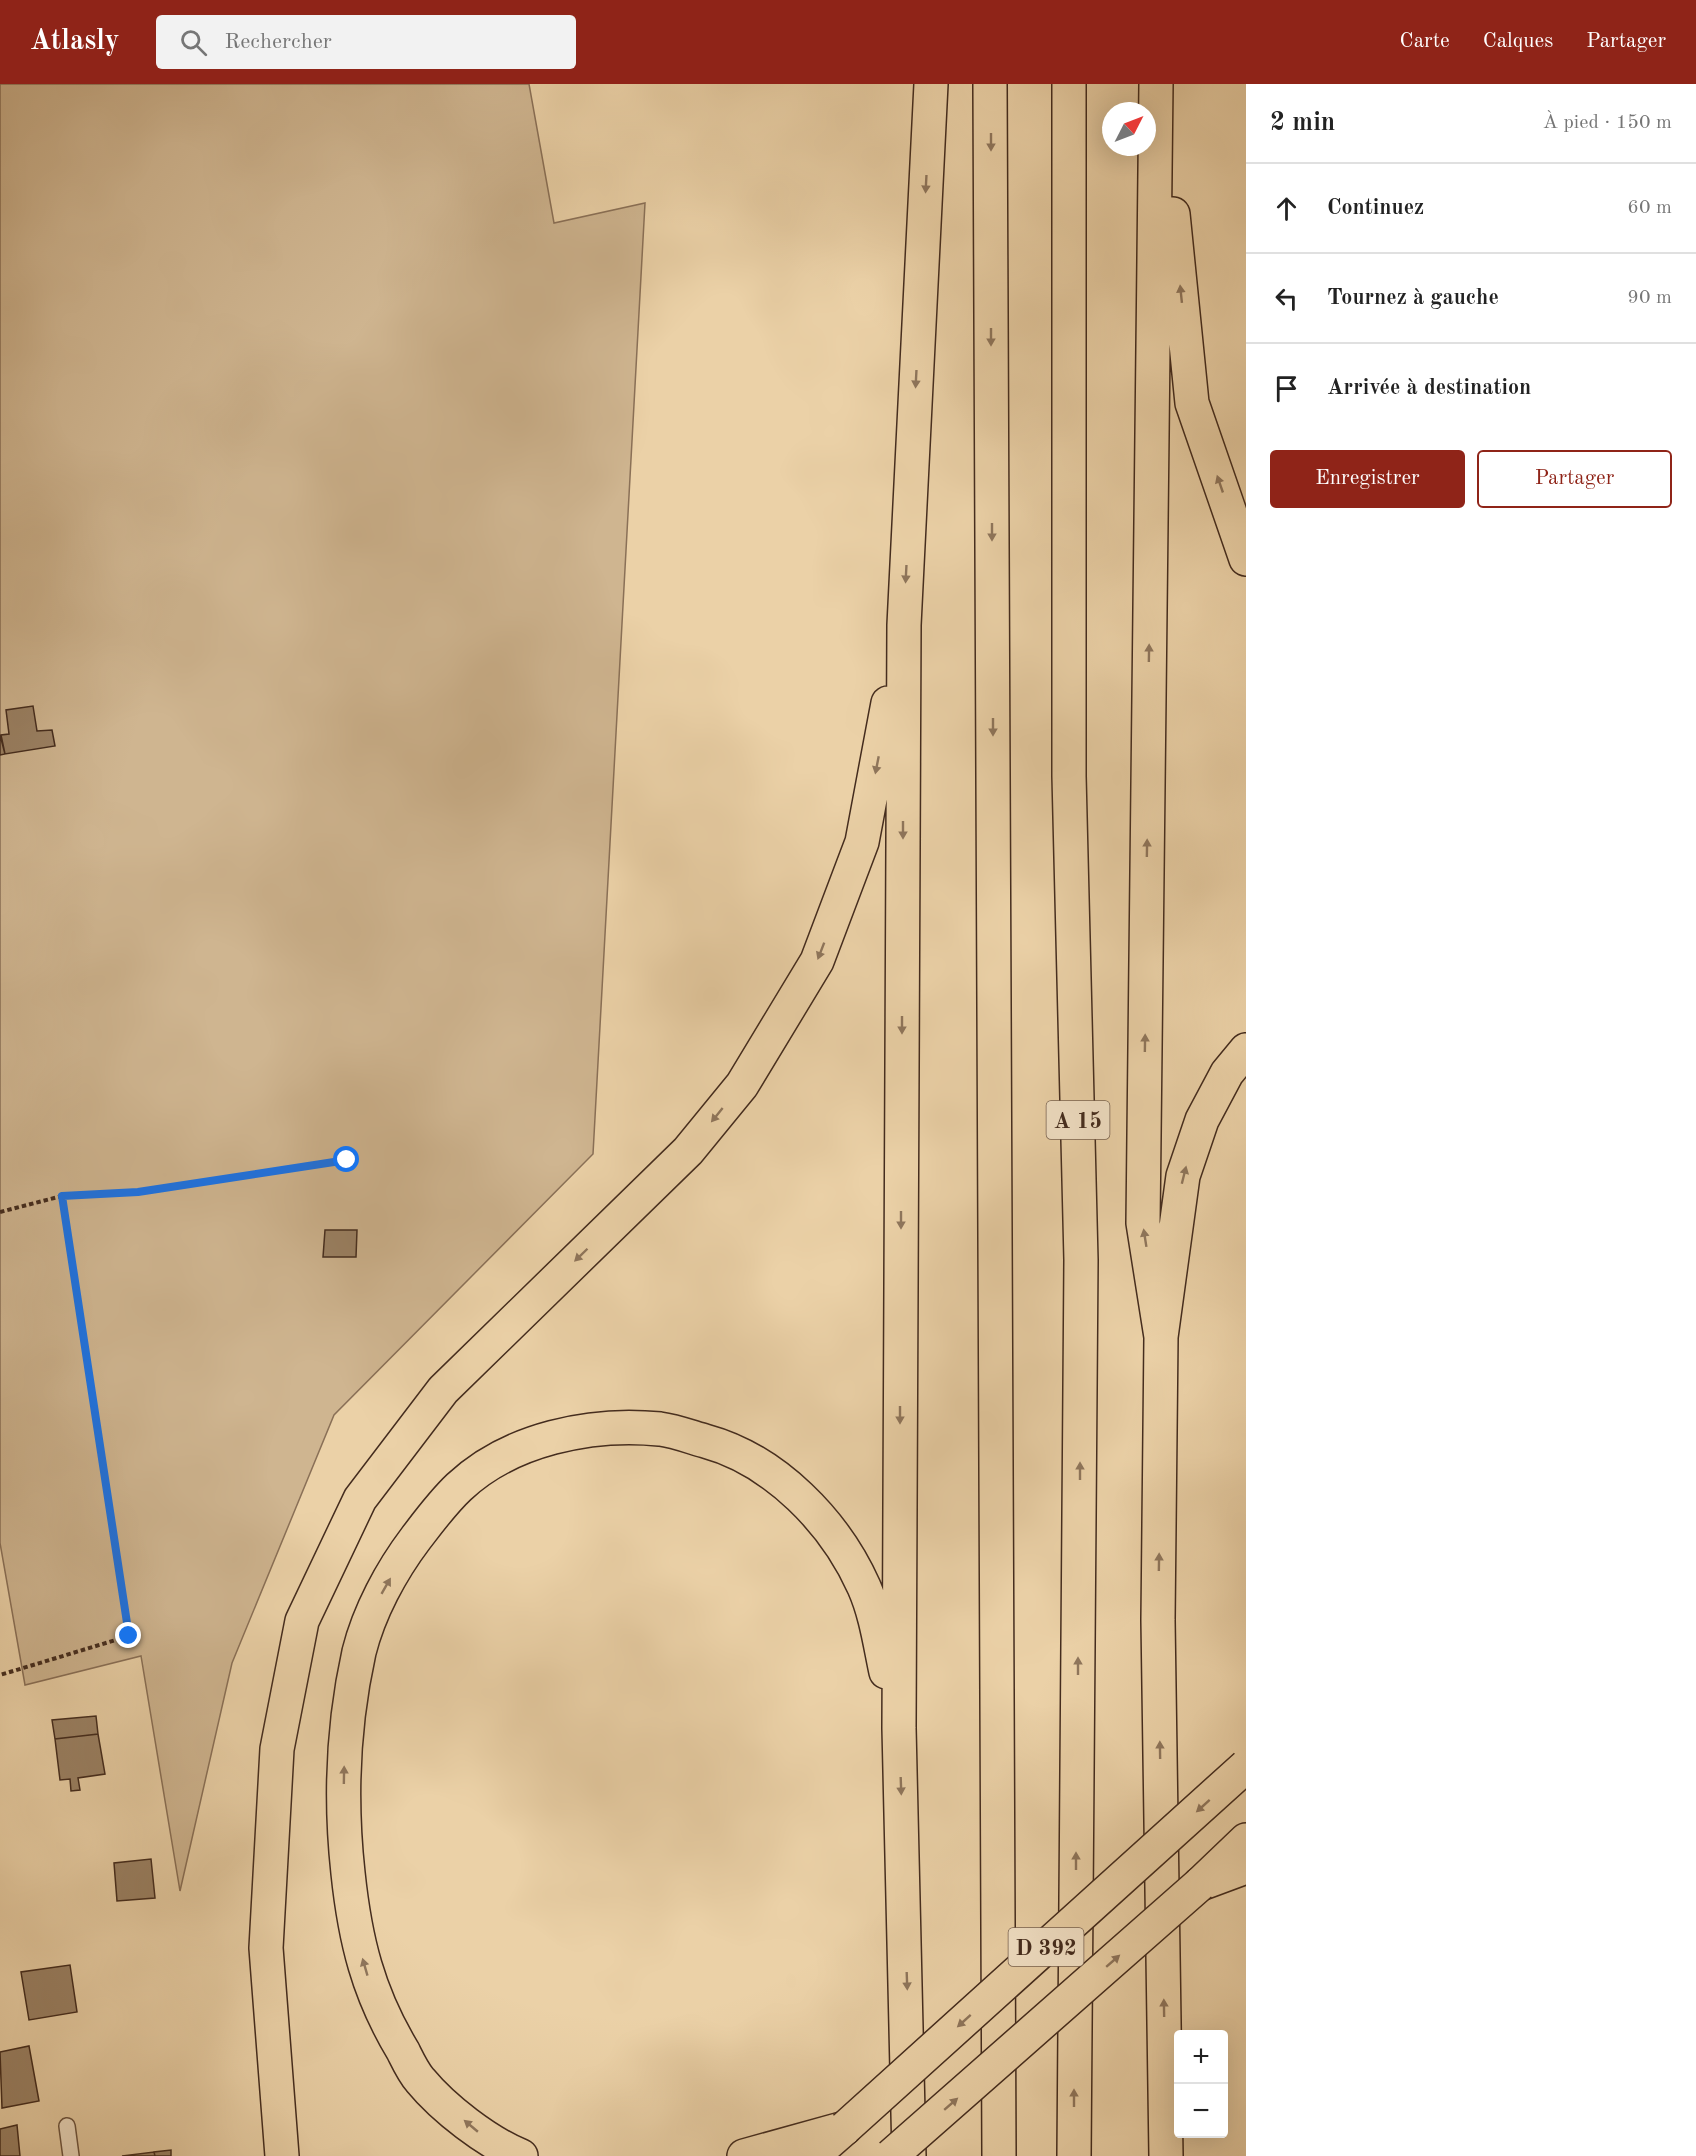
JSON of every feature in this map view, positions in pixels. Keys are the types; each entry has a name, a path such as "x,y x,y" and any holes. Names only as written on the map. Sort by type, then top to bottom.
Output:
{"main road":[{"path":"909,2156 899,1728 904,625 932,84"},
{"path":"990,84 999,2156"},
{"name":"A 15","path":"1069,84 1069,776 1081,1260 1074,2156"},
{"path":"1158,84 1192,403 1246,559"},
{"path":"1158,84 1143,1222 1161,1337"},
{"path":"282,2156 266,1948 277,1749 302,1621 360,1499 443,1390 688,1151 742,1085 812,969 862,842 904,625"},
{"path":"1166,2154 1158,1620 1161,1337 1183,1176 1203,1120 1227,1073 1246,1050"},
{"path":"521,2156 493,2145 419,2080 392,2033 369,1981 354,1930 343,1832 345,1752 360,1650 380,1597 406,1551 436,1511 460,1486 489,1463 541,1441 597,1428 662,1429 718,1444 749,1460 776,1478 826,1523 864,1587 874,1618 899,1728"},
{"name":"D 392","path":"813,2156 1246,1766"},
{"name":"D 392","path":"891,2156 1200,1884 1246,1840"},
{"path":"1200,1884 1246,1867"},
{"path":"744,2156 845,2128"}],"lane":[{"path":"67,2126 71,2156"}],"path":[{"path":"0,1212 62,1196 138,1192 347,1160"},
{"path":"0,1675 129,1636 62,1196"}],"shaded area":[{"path":"0,84 529,84 554,223 645,203 593,1154 334,1415 232,1663 180,1891 141,1656 25,1685 0,1543"}],"building":[{"path":"33,706 37,731 52,730 55,746 5,754 1,735 9,734 6,710"},
{"path":"0,735 5,754 0,755"},
{"path":"325,1230 357,1230 356,1257 323,1257"},
{"path":"96,1716 98,1734 55,1739 52,1720"},
{"path":"98,1734 105,1774 78,1778 80,1790 71,1791 70,1779 60,1780 55,1739"},
{"path":"151,1859 155,1898 117,1901 114,1863"},
{"path":"70,1965 77,2012 29,2020 21,1972"},
{"path":"29,2046 39,2101 2,2108 0,2052"},
{"path":"17,2125 20,2156 0,2156 0,2129"},
{"path":"171,2150 171,2156 155,2156 154,2152"},
{"path":"154,2152 155,2156 122,2156"}],"route":[{"path":"129,1636 62,1196 138,1192 347,1160"}]}
